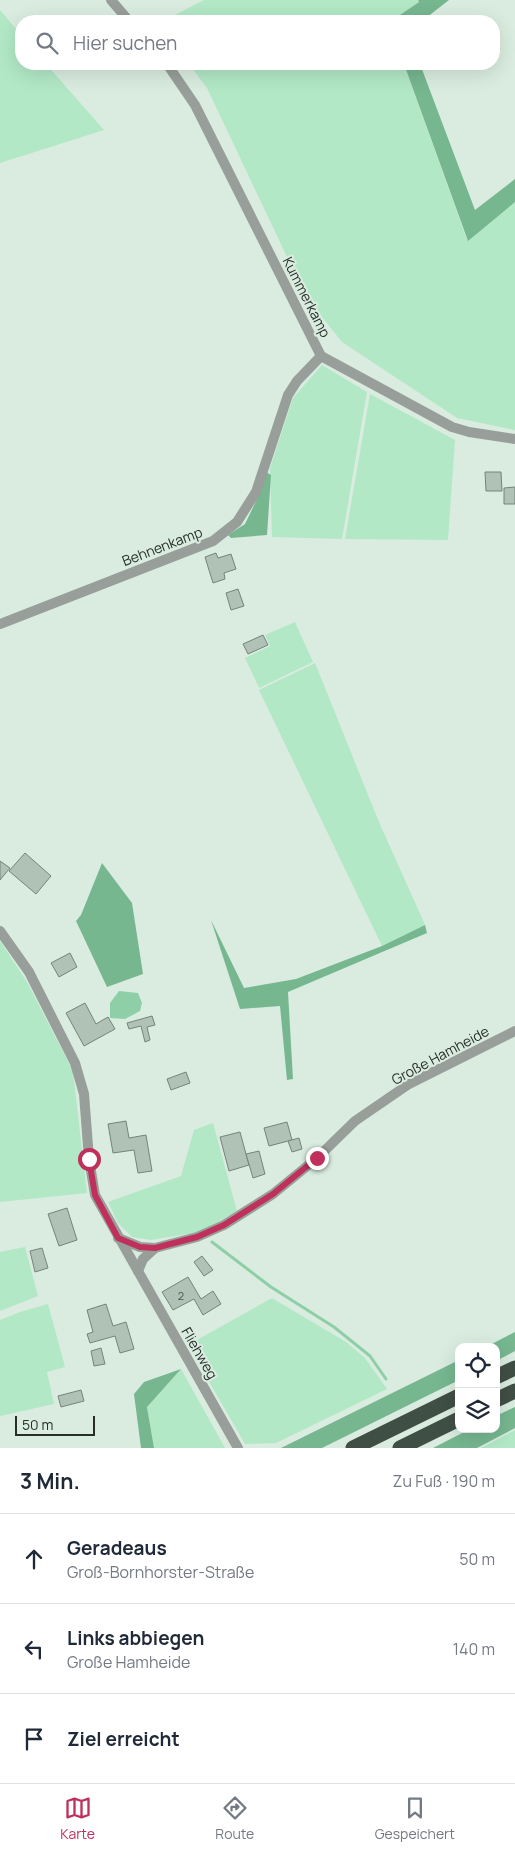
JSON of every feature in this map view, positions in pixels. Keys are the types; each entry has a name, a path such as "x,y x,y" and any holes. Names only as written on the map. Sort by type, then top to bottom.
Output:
{"highway":[{"path":"500,1375 515,1368"},
{"path":"500,1398 515,1391"},
{"path":"353,1448 455,1398"},
{"path":"400,1448 455,1421"}],"street":[{"path":"111,0 124,15"},
{"name":"Kummerkamp","path":"170,70 195,106 321,356 452,427 469,432 515,439"},
{"name":"Behnenkamp","path":"0,624 213,541 237,522 256,492 288,395 297,381 321,356"},
{"name":"Fliehweg","path":"0,931 28,972 76,1063 84,1094 89,1159 95,1195 238,1448"},
{"name":"Große Hamheide","path":"118,1238 140,1247 155,1248 197,1237 224,1225 273,1194 317,1158 355,1121 410,1084 515,1031"},
{"path":"138,1271 144,1259 155,1248"}],"shaded area":[{"path":"204,0 418,0 419,2 400,15 175,15"},
{"path":"418,0 449,0 430,15 400,15 419,2"},
{"path":"0,10 15,28 15,70 51,70 104,130 0,163"},
{"path":"194,70 406,70 467,240 515,202 515,430 457,418 342,342 306,297 207,88"},
{"path":"406,70 422,70 475,210 515,179 515,202 468,241"},
{"path":"322,365 367,392 342,539 272,537 270,468 293,398"},
{"path":"370,394 455,440 448,540 345,539"},
{"path":"266,472 271,475 267,535 231,538 228,535 245,524 259,495"},
{"path":"295,622 313,662 259,688 245,658 270,646 265,635"},
{"path":"315,663 379,822 425,925 382,946 259,690"},
{"path":"102,863 132,903 143,974 107,987 76,921 81,915"},
{"path":"211,920 244,988 296,979 382,946 425,925 427,933 288,992 293,1079 287,1080 280,1006 240,1009"},
{"path":"0,941 27,982 73,1071 87,1193 0,1202"},
{"path":"119,991 138,993 142,1003 140,1011 125,1019 110,1018 110,1003"},
{"path":"213,1123 237,1211 200,1232 151,1240 132,1237 118,1223 108,1202 181,1176 194,1130"},
{"path":"25,1247 38,1296 0,1311 0,1252"},
{"path":"272,1298 346,1342 365,1358 387,1389 276,1443 245,1444 188,1345"},
{"path":"48,1304 65,1367 47,1372 54,1404 0,1416 0,1320"},
{"path":"515,1332 515,1351 500,1359 500,1343 494,1343"},
{"path":"455,1362 455,1382 322,1448 281,1448"},
{"path":"181,1369 225,1448 154,1448 147,1407"},
{"path":"181,1369 147,1407 154,1448 141,1448 134,1394 144,1382"},
{"path":"515,1407 515,1428 477,1448 433,1448 462,1433 500,1433 500,1414"},
{"path":"515,1430 515,1448 481,1448"}],"building":[{"path":"485,472 501,472 502,491 486,491"},
{"path":"515,487 515,504 504,504 504,488"},
{"path":"216,553 218,558 231,554 236,569 224,573 225,579 213,583 205,557"},
{"path":"238,589 244,606 231,610 226,593"},
{"path":"263,635 268,645 248,654 243,644"},
{"path":"25,853 51,876 36,894 9,871"},
{"path":"0,861 10,868 0,880"},
{"path":"70,953 77,967 59,977 51,963"},
{"path":"85,1003 96,1024 108,1017 115,1029 84,1046 66,1013"},
{"path":"152,1016 155,1025 147,1027 150,1040 145,1042 141,1026 129,1029 127,1023"},
{"path":"186,1072 190,1083 171,1090 167,1079"},
{"path":"126,1121 129,1138 146,1135 152,1171 138,1173 134,1150 113,1153 108,1124"},
{"path":"287,1122 292,1140 269,1146 264,1128"},
{"path":"240,1132 249,1165 229,1171 220,1137"},
{"path":"299,1138 302,1149 292,1152 288,1141"},
{"path":"259,1151 265,1174 253,1178 246,1154"},
{"path":"67,1208 77,1240 59,1246 48,1214"},
{"path":"42,1248 48,1268 35,1272 30,1251"},
{"path":"202,1256 213,1270 204,1276 194,1262"},
{"path":"188,1277 201,1299 213,1291 221,1304 203,1315 194,1299 173,1310 162,1292"},
{"path":"106,1304 113,1326 126,1322 134,1349 120,1353 115,1336 90,1343 87,1334 93,1332 87,1310"},
{"path":"101,1348 105,1364 94,1366 91,1351"},
{"path":"81,1390 84,1401 61,1407 58,1396"}],"waterway":[{"path":"212,1242 271,1287 334,1327 370,1356 386,1379"}],"route":[{"path":"89,1159 95,1195 118,1238 140,1247 155,1248 197,1237 224,1225 273,1194 317,1158"}]}
